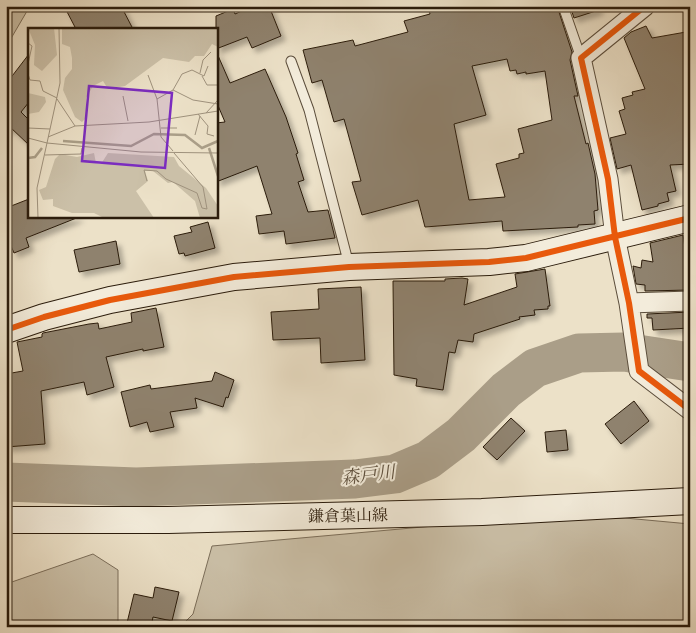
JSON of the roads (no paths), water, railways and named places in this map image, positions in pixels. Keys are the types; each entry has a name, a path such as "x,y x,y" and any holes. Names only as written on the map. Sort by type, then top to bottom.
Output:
{"street":[{"path":"646,6 581,58 608,179 615,236 629,303 639,372 690,410"},
{"path":"6,330 77,308 234,277 349,267 489,262 526,258 690,218"},
{"path":"629,303 690,301"},
{"name":"鎌倉葉山線","path":"6,520 168,520 482,512 690,501"}],"lane":[{"path":"563,6 581,58"},
{"path":"290,61 309,110 349,267"}],"waterway":[{"name":"森戸川","path":"6,482 136,487 355,479 395,474 428,460 461,435 506,390 535,368 579,353 624,352 690,362"}]}
